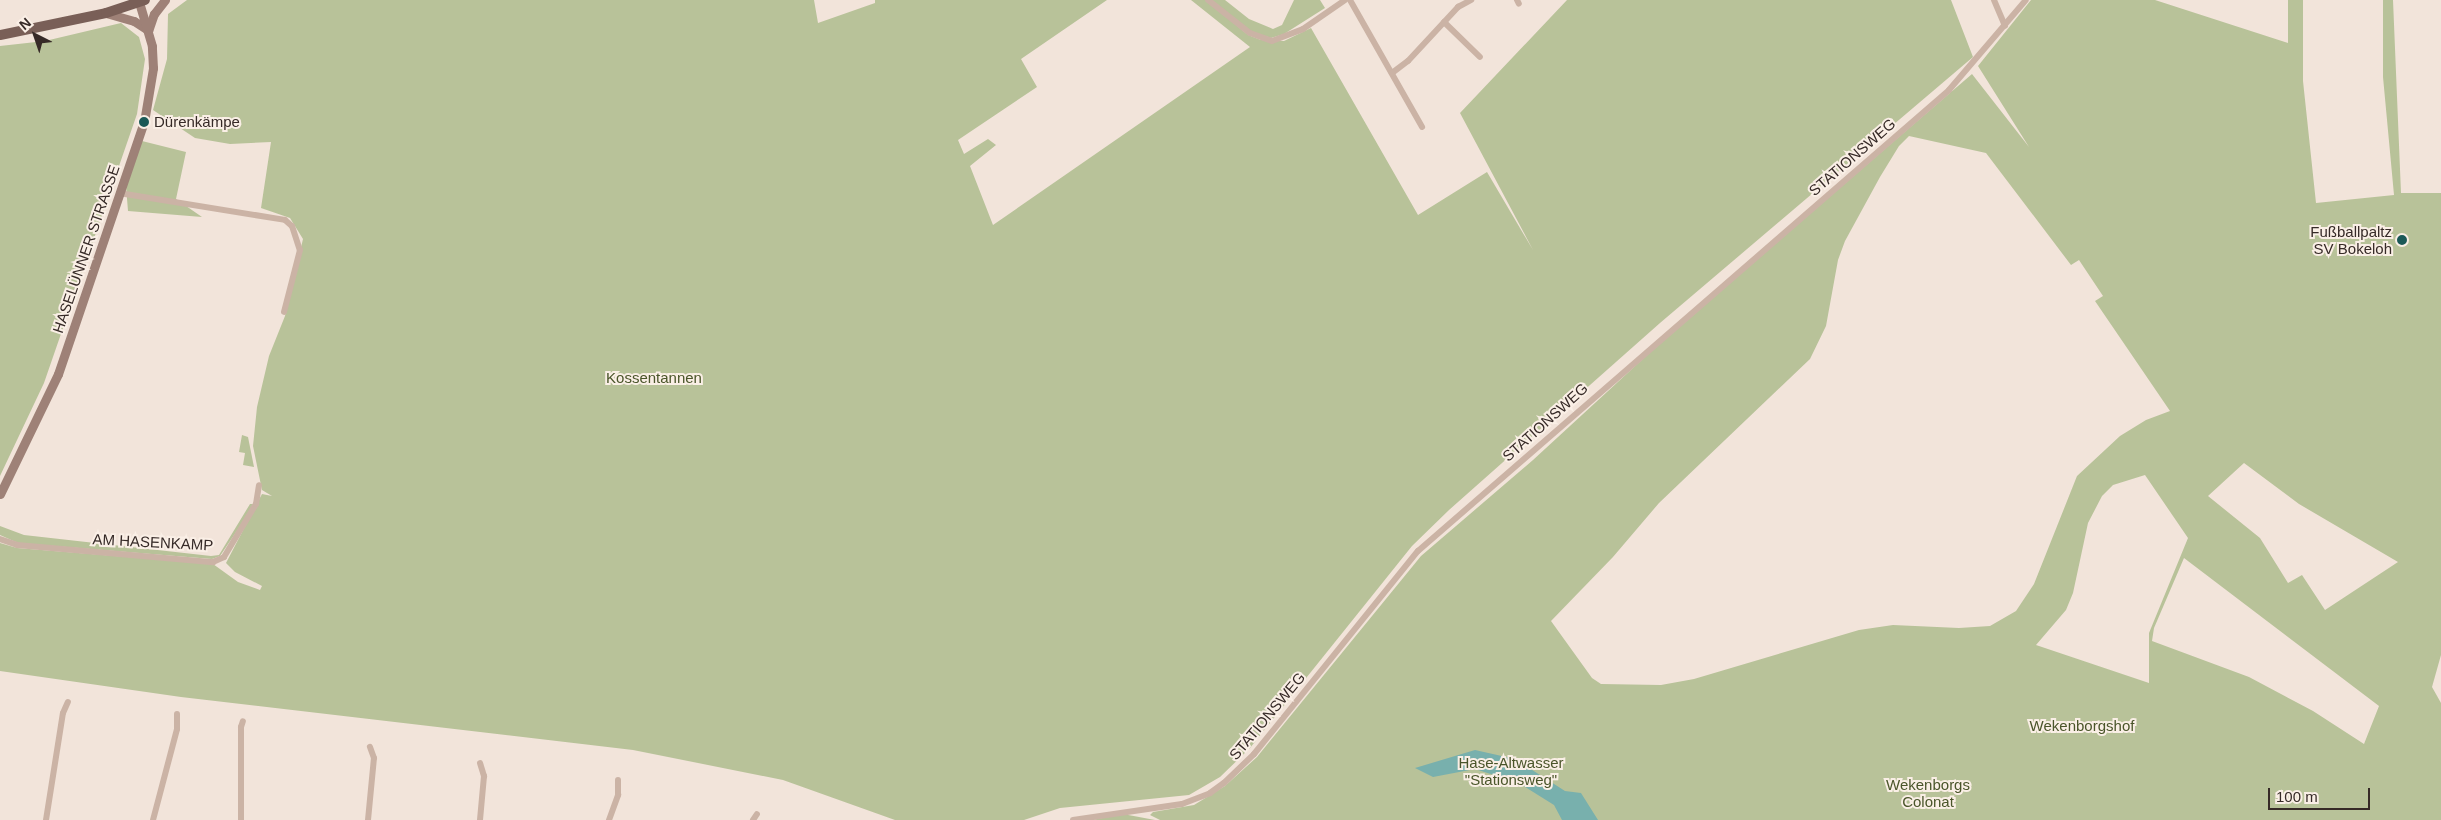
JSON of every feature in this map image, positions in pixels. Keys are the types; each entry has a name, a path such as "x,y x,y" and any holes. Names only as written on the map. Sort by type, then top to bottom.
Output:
{"main road":[{"path":"0,35 106,13 140,1"}],"street":[{"path":"106,13 134,21 148,31 154,14 165,0"},
{"path":"1208,0 1250,33 1272,40 1303,29 1345,0"},
{"path":"1350,0 1422,128"},
{"path":"1392,73 1408,61 1458,7 1471,0"},
{"path":"1994,0 2004,26"},
{"name":"STATIONSWEG","path":"1073,820 1182,804 1210,793 1224,783 1254,754 1418,551 1949,90 2026,0"},
{"name":"HASELÜNNER STRASSE","path":"0,494 58,374 151,95 153,68 148,31 140,1"},
{"path":"1444,22 1480,57"},
{"path":"119,193 285,220 292,226 300,250 284,312"},
{"name":"AM HASENKAMP","path":"0,540 17,545 213,562 224,556 256,504 259,485"},
{"path":"46,820 63,713 68,702"},
{"path":"154,820 177,730 177,714"},
{"path":"241,820 241,727 244,722"},
{"path":"368,820 374,758 370,747"},
{"path":"480,763 484,776 480,820"},
{"path":"610,820 618,795 618,780"}],"green space":[{"name":"Kossentannen","path":"187,0 814,0 818,23 875,3 875,0 1107,0 1021,59 1037,87 958,140 964,154 988,139 996,145 970,166 993,225 1250,47 1191,0 1206,0 1248,35 1261,40 1284,41 1311,28 1418,215 1487,172 1533,250 1460,113 1567,0 1951,0 1973,57 1660,323 1449,510 1412,546 1250,748 1220,777 1189,795 1060,808 1024,820 895,820 783,780 633,750 181,697 0,671 0,543 17,548 213,564 238,582 260,590 262,586 235,572 226,563 262,494 272,496 262,490 253,446 257,407 269,356 285,316 303,239 290,218 261,208 271,142 230,144 195,138 153,110 167,59 168,14"},
{"path":"1211,0 1225,0 1249,19 1273,29 1282,25 1294,0 1320,0 1325,8 1284,34 1271,38 1250,31"},
{"path":"2031,0 2155,0 2288,43 2288,0 2303,0 2303,81 2316,203 2394,195 2383,77 2383,0 2393,0 2401,193 2441,193 2441,655 2432,687 2441,703 2441,820 1160,820 1150,815 1153,812 1194,805 1225,786 1257,757 1421,556 1533,460 1670,334 1972,74 2029,147 1978,66","holes":["1909,136 1986,153 2071,265 2079,260 2103,296 2095,301 2170,411 2146,420 2120,436 2077,476 2034,584 2016,611 1990,626 1959,628 1893,625 1859,630 1694,679 1661,685 1601,684 1592,678 1551,621 1613,557 1659,503 1810,359 1826,326 1838,260 1845,241 1899,146","2244,463 2299,504 2398,562 2325,610 2302,575 2288,583 2260,538 2208,496","2145,475 2188,538 2149,633 2149,683 2036,645 2066,610 2073,593 2088,523 2102,496 2113,485","2184,558 2379,706 2364,744 2313,711 2249,677 2152,641 2154,628"]},
{"path":"121,23 139,37 145,59 137,114 44,383 0,476 0,46 45,41"},
{"path":"142,141 186,152 176,199 202,217 128,211 126,186"},
{"path":"242,435 248,437 254,467 243,465 245,453 239,452"},
{"path":"250,504 255,504 220,556 212,559 18,543 0,535 0,526 24,535 211,556 219,555"},
{"path":"1123,814 1155,820 1092,820"}],"water":[{"path":"1475,750 1515,759 1565,791 1581,793 1598,820 1562,820 1554,805 1519,783 1475,769 1433,777 1415,768"}],"place":[{"name":"Dürenkämpe","path":"144,122"},
{"name":"Fußballpaltz SV Bokeloh","path":"2402,240"}],"park label":[{"name":"Wekenborgshof","path":"2082,726"},
{"name":"Hase-Altwasser \"Stationsweg\"","path":"1511,770"},
{"name":"Wekenborgs Colonat","path":"1928,792"}]}
